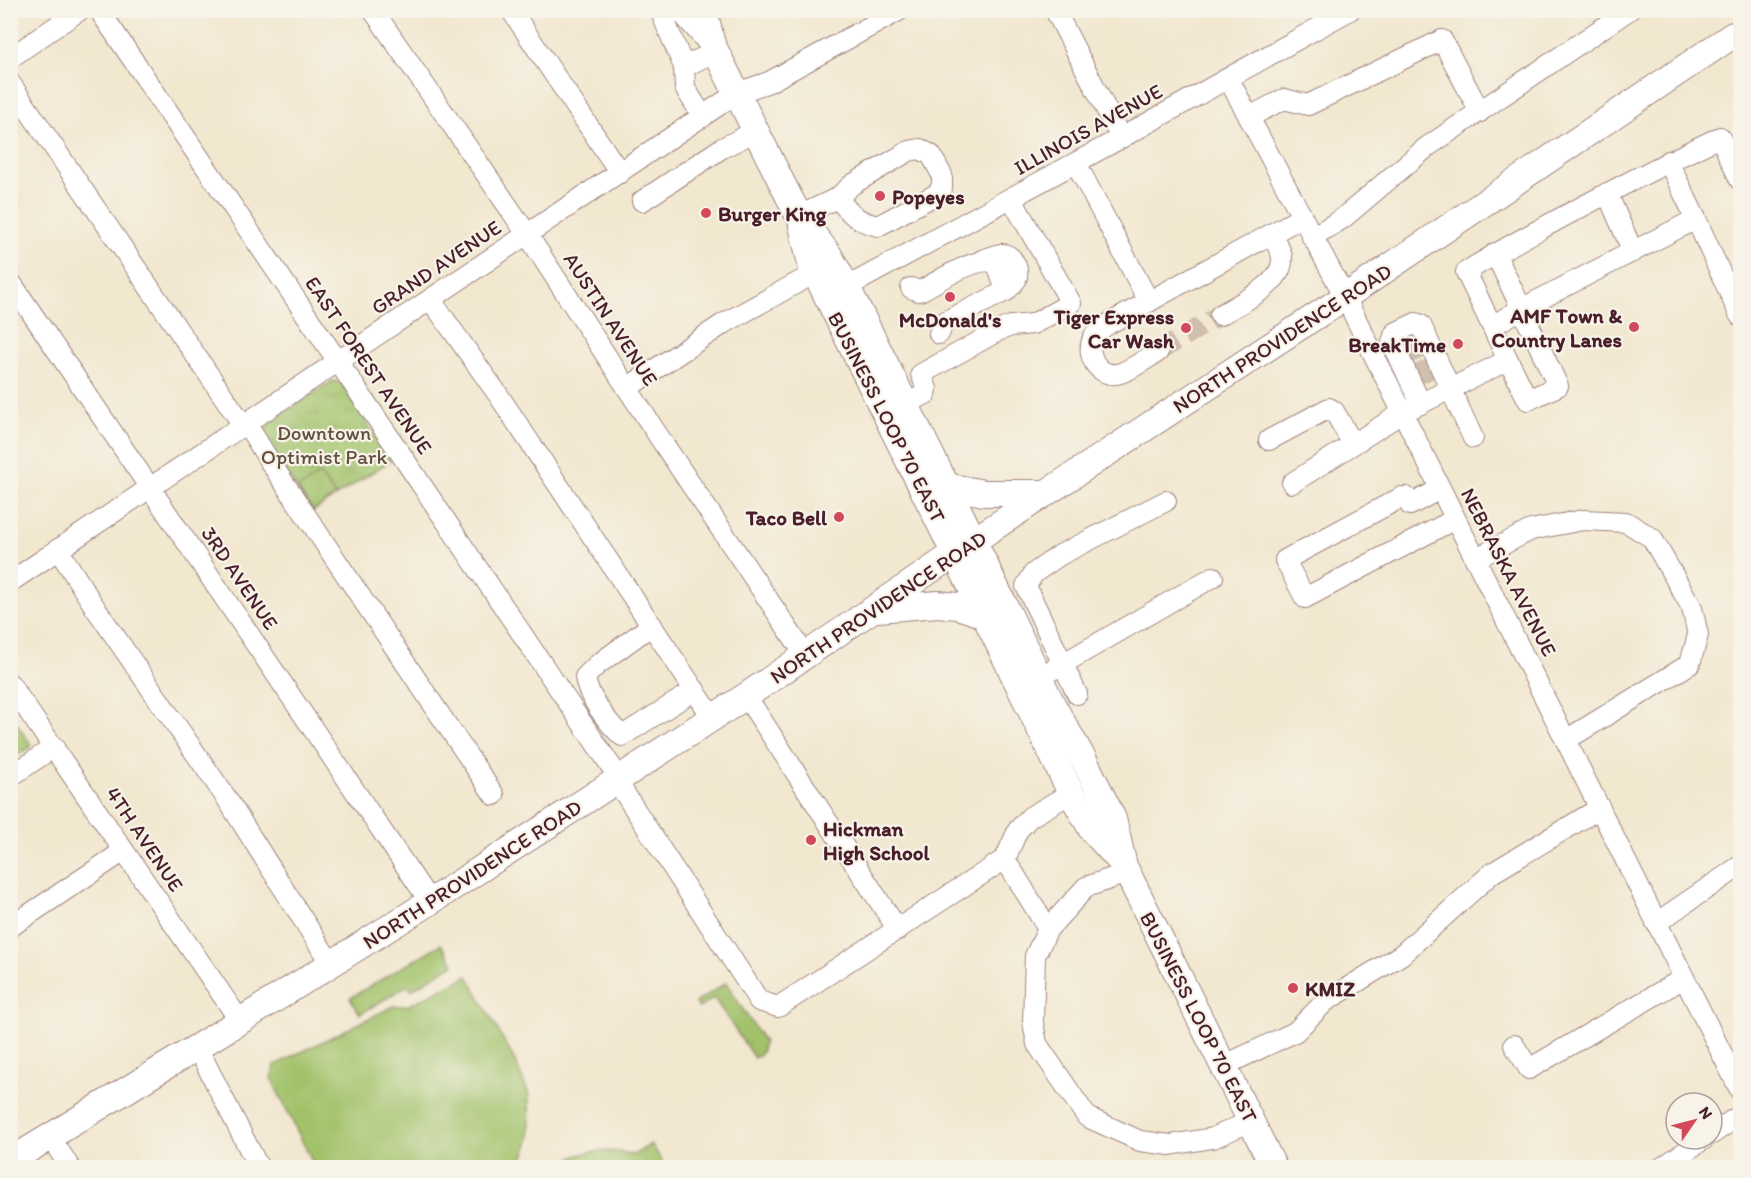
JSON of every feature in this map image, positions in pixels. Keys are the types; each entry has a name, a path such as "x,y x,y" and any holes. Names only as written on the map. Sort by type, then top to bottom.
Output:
{"main road":[{"name":"BUSINESS LOOP 70 EAST","path":"683,10 714,47"},
{"name":"BUSINESS LOOP 70 EAST","path":"704,10 714,47 799,216 829,255 847,287 946,486 984,615 1071,793 1092,830 1125,869"},
{"name":"NORTH PROVIDENCE ROAD","path":"21,1160 50,1136 430,902 746,696 964,547 1345,297 1738,31"},
{"name":"BUSINESS LOOP 70 EAST","path":"799,216 815,273 964,547 1018,635 1053,706 1085,762 1113,819 1125,869 1274,1167"},
{"path":"946,486 984,493 1046,493"},
{"path":"875,609 938,604 958,606 984,615"}],"street":[{"path":"10,58 80,10"},
{"name":"EAST FOREST AVENUE","path":"99,10 579,719 648,831 759,1001 778,1007 898,930"},
{"name":"AUSTIN AVENUE","path":"374,10 527,234 806,656"},
{"path":"511,10 620,173"},
{"path":"660,10 684,67 685,88 703,117"},
{"name":"GRAND AVENUE","path":"10,582 737,93 769,82 900,10"},
{"path":"1055,10 1121,138"},
{"name":"ILLINOIS AVENUE","path":"847,287 1076,163 1350,10"},
{"path":"1312,237 1342,219 1427,147 1629,10"},
{"path":"1249,117 1284,99 1308,105 1442,40 1480,112"},
{"path":"684,67 714,47"},
{"name":"NEBRASKA AVENUE","path":"1228,78 1345,297 1740,1090"},
{"path":"10,83 245,424 494,795"},
{"path":"642,201 722,148 756,131"},
{"path":"1495,253 1558,386 1528,400 1466,272 1495,253 1607,193 1720,137 1740,180"},
{"path":"799,216 837,198 853,184 909,151 920,149 931,155 942,175 942,188 935,195 878,226 863,222 853,216 837,198"},
{"path":"1668,161 1740,316"},
{"path":"1076,163 1149,302"},
{"path":"1607,193 1633,252"},
{"path":"906,404 926,394 927,390 921,374 1000,330 1011,326 1033,324 1071,303 1011,198"},
{"path":"1158,352 1120,374 1108,375 1096,366 1090,351 1092,340 1098,331 1302,217"},
{"path":"1492,326 1696,219"},
{"path":"1220,315 1268,286 1280,271 1283,257 1271,234"},
{"path":"910,288 922,290 982,260 997,264 1006,291 946,321 939,334"},
{"path":"627,388 723,324 815,273"},
{"name":"3RD AVENUE","path":"10,281 430,902"},
{"path":"431,300 499,396 713,717"},
{"path":"1421,404 1412,377 1392,342 1395,333 1416,323 1421,325 1437,365 1451,389 1473,438"},
{"path":"1292,483 1402,413 1509,360"},
{"path":"1269,440 1329,408 1334,411 1353,444"},
{"path":"1410,505 1440,489"},
{"path":"1425,535 1406,497 1402,497 1285,561 1305,598 1425,535 1455,519"},
{"path":"1077,694 1026,586 1034,573 1060,555 1166,501"},
{"path":"1475,560 1531,530 1583,520 1626,522 1652,538 1692,608 1698,635 1690,664 1566,740"},
{"path":"58,549 94,606 227,799 331,964"},
{"path":"1038,676 1063,664 1213,577"},
{"path":"1018,635 1043,623"},
{"path":"652,625 597,665 585,677 586,686 597,705 622,736 695,690"},
{"name":"4TH AVENUE","path":"10,684 240,1021"},
{"path":"746,696 898,930 1005,859 1018,830 1029,817 1071,793"},
{"path":"579,719 597,705"},
{"path":"659,713 678,740"},
{"path":"10,777 54,747"},
{"path":"1223,1066 1295,1032 1326,1001 1401,956 1492,873 1600,808"},
{"path":"10,927 124,851"},
{"path":"1005,859 1048,929"},
{"path":"1656,923 1740,866"},
{"path":"1125,869 1086,887 1048,929 1035,956 1033,1022 1036,1044 1087,1117 1140,1141 1170,1145 1213,1138 1251,1121"},
{"path":"1514,1045 1529,1069 1683,978"},
{"path":"197,1047 259,1167"},
{"path":"1724,1126 1740,1115"},
{"path":"50,1136 70,1167"},
{"path":"1661,1167 1686,1151"}],"green space":[{"name":"Downtown Optimist Park","path":"332,381 341,383 391,460 312,512 258,430"},
{"path":"320,474 335,496 313,511 298,489"},
{"path":"10,714 32,746 11,759 10,759"},
{"path":"441,944 454,964 411,990 408,985 360,1014 350,998"},
{"path":"468,976 515,1061 529,1095 530,1137 521,1167 315,1167 271,1078 275,1065 394,1006 407,1006"},
{"path":"726,983 764,1042 761,1053 754,1058 714,998 699,1008 695,1003"},
{"path":"651,1144 666,1167 556,1167 574,1157 594,1152 634,1155"}],"tunnel":[{"path":"1158,352 1220,315"},
{"path":"1405,355 1426,346"},
{"path":"1415,376 1436,366"}],"place":[{"name":"Popeyes","path":"880,196"},
{"name":"Burger King","path":"706,213"},
{"name":"McDonald's","path":"950,297"},
{"name":"AMF Town & Country Lanes","path":"1634,327"},
{"name":"Tiger Express Car Wash","path":"1186,328"},
{"name":"BreakTime","path":"1458,344"},
{"name":"Taco Bell","path":"839,517"},
{"name":"Hickman High School","path":"811,840"},
{"name":"KMIZ","path":"1293,988"}]}
